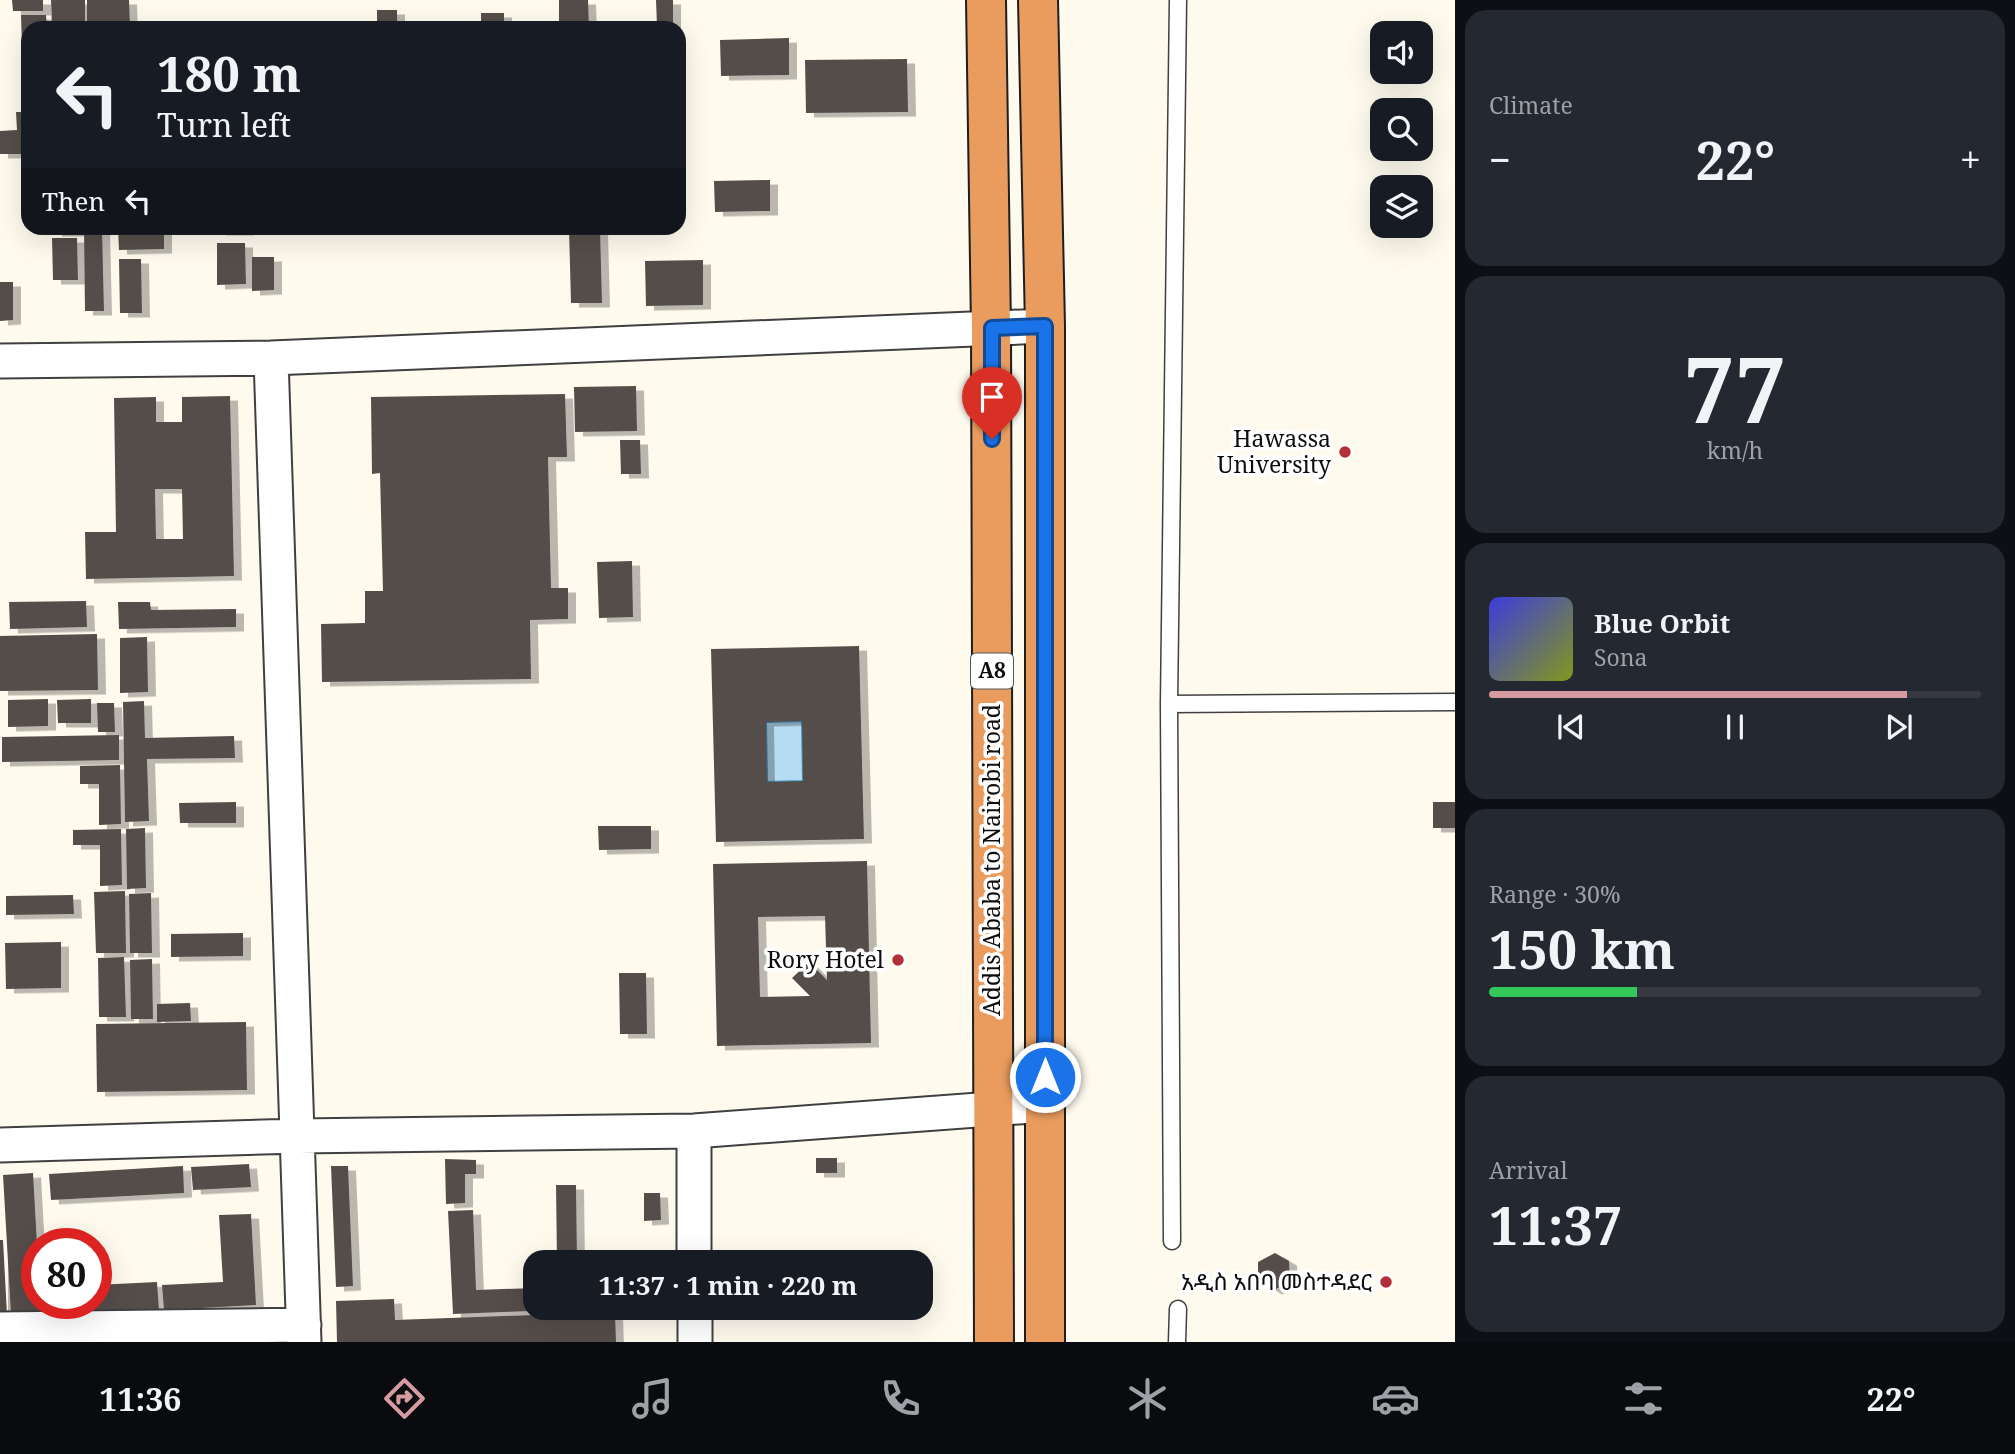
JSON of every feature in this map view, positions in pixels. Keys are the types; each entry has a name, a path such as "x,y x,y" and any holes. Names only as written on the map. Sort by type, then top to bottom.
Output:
{"highway":[{"name":"Addis Ababa to Nairobi road","path":"986,0 992,328 994,1342"},
{"name":"A8","path":"1038,0 1045,326 1045,1342"}],"street":[{"path":"0,361 271,358 1045,326"},
{"path":"0,1329 66,1335 304,1334 271,358"},
{"path":"0,1145 298,1136 694,1131 1045,1105"},
{"path":"694,1131 694,1250"},
{"path":"695,1320 695,1342"}],"lane":[{"path":"1172,1241 1168,704 1178,0"},
{"path":"1168,704 1455,702"},
{"path":"1177,1342 1178,1310"}],"water":[{"path":"802,721 803,781 767,782 766,722"}],"building":[{"path":"12,0 43,0 43,11 13,11"},
{"path":"51,0 85,0 85,21 52,21"},
{"path":"87,0 129,0 130,21 87,21"},
{"path":"559,0 588,0 589,21 559,21"},
{"path":"656,0 673,0 673,21 657,21"},
{"path":"377,10 397,10 397,21 377,21"},
{"path":"481,13 504,13 504,21 481,21"},
{"path":"21,15 46,15 46,21 21,21"},
{"path":"789,38 789,75 721,76 720,40"},
{"path":"907,59 908,112 806,113 805,60"},
{"path":"16,112 21,112 21,154 0,154 0,131 17,130"},
{"path":"770,180 770,211 715,212 714,181"},
{"path":"84,235 102,235 104,311 85,311"},
{"path":"118,235 164,235 164,249 119,250"},
{"path":"569,235 600,235 602,303 571,303"},
{"path":"52,238 77,238 78,280 53,280"},
{"path":"217,243 245,243 246,284 217,285"},
{"path":"252,257 274,257 274,290 252,291"},
{"path":"119,259 141,259 142,313 120,313"},
{"path":"703,260 703,305 646,306 645,261"},
{"path":"0,282 13,282 13,320 0,321"},
{"path":"636,386 637,431 575,432 574,387"},
{"path":"565,394 567,457 548,457 551,588 568,588 568,619 530,620 531,679 322,682 321,624 365,623 365,591 383,591 380,473 372,474 371,397"},
{"path":"230,396 234,576 86,579 85,532 116,532 114,398 156,397 156,422 182,422 182,397","holes":["155,489 182,489 183,539 156,539"]},
{"path":"620,440 640,440 641,474 621,474"},
{"path":"632,561 633,617 599,618 597,562"},
{"path":"86,601 87,627 10,629 9,602"},
{"path":"118,602 150,602 151,610 236,609 236,627 119,629"},
{"path":"97,634 98,690 0,691 0,636"},
{"path":"147,637 148,692 120,693 120,638"},
{"path":"859,646 864,839 716,842 711,649","holes":["802,721 803,781 767,782 766,722"]},
{"path":"48,699 48,726 8,727 8,700"},
{"path":"91,699 91,723 58,723 57,700"},
{"path":"144,701 145,738 234,736 235,758 147,759 149,821 125,822 123,702"},
{"path":"97,703 114,703 115,732 98,732"},
{"path":"119,735 119,760 2,762 2,737"},
{"path":"120,765 121,824 99,825 99,784 80,784 80,766"},
{"path":"236,802 236,823 180,823 179,803"},
{"path":"1433,802 1455,802 1455,828 1433,828"},
{"path":"598,826 651,826 651,849 599,850"},
{"path":"145,828 146,888 127,889 126,829"},
{"path":"121,829 122,885 100,886 100,845 73,845 73,830"},
{"path":"867,861 871,1043 717,1046 713,864","holes":["825,916 827,980 809,962 792,978 810,996 760,997 758,917"]},
{"path":"125,891 126,953 96,953 94,892"},
{"path":"151,893 152,953 130,953 129,894"},
{"path":"73,895 74,914 6,915 6,896"},
{"path":"243,933 243,956 171,957 171,934"},
{"path":"61,942 61,988 6,989 5,943"},
{"path":"124,957 126,1017 99,1017 98,958"},
{"path":"152,959 153,1019 131,1019 130,960"},
{"path":"619,973 646,973 647,1034 620,1034"},
{"path":"190,1003 191,1021 157,1022 157,1004"},
{"path":"246,1022 247,1090 97,1092 96,1024"},
{"path":"816,1158 837,1158 837,1173 816,1173"},
{"path":"445,1159 476,1160 476,1174 465,1174 465,1203 446,1204"},
{"path":"249,1164 251,1187 193,1190 191,1167"},
{"path":"183,1166 184,1193 51,1200 49,1174"},
{"path":"331,1166 348,1166 353,1286 336,1287"},
{"path":"33,1173 36,1228 21,1228 21,1313 11,1314 3,1175"},
{"path":"556,1185 576,1185 577,1250 557,1250"},
{"path":"644,1193 660,1193 661,1220 644,1221"},
{"path":"473,1210 476,1290 523,1288 523,1311 453,1314 448,1211"},
{"path":"251,1214 256,1305 164,1310 162,1285 223,1282 219,1215"},
{"path":"0,1240 3,1240 7,1315 0,1315"},
{"path":"1275,1253 1289,1261 1290,1282 1274,1290 1258,1280 1258,1262"},
{"path":"157,1282 159,1310 112,1312 112,1284"},
{"path":"394,1299 395,1320 523,1315 523,1320 615,1320 616,1342 337,1342 336,1301"}],"place":[{"name":"Hawassa University","path":"1345,452"},
{"name":"Rory Hotel","path":"898,960"},
{"name":"አዲስ አበባ መስተዳደር","path":"1386,1282"}],"route":[{"path":"992,439 992,328 1045,326 1045,1077"}]}
